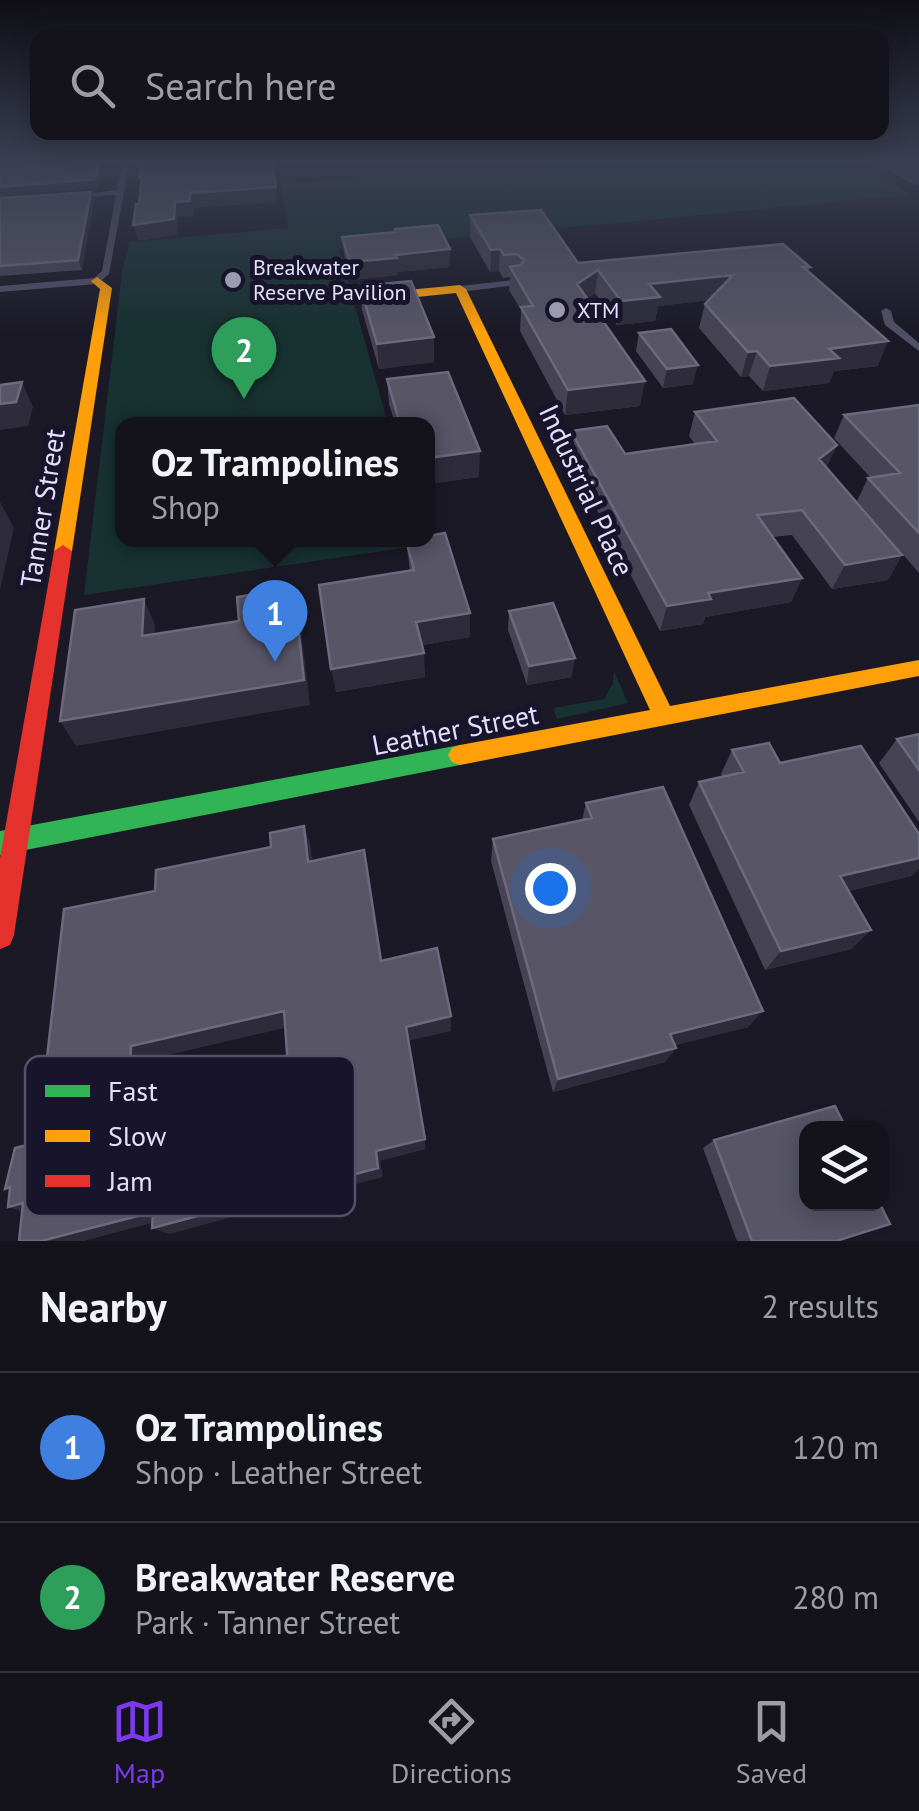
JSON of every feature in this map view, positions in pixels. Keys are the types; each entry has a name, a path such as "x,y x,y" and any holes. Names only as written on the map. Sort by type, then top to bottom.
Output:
{"street":[{"name":"Tanner Street","path":"0,935 8,841 106,288 97,280 108,268 117,217"},
{"path":"0,288 97,280"},
{"path":"396,295 514,283"},
{"name":"Industrial Place","path":"460,288 664,716"},
{"path":"886,311 889,323 919,348"},
{"name":"Leather Street","path":"8,841 919,668"}],"green space":[{"path":"287,217 679,217 339,249 386,417 115,417 115,547 409,547 84,595 122,273 129,242 289,228"},
{"path":"614,671 628,703 557,719 553,708 604,699 613,683"}],"building":[{"path":"0,217 86,217 78,260 0,266"},
{"path":"134,217 174,217 174,219 133,225"},
{"path":"471,217 546,217 578,263 783,244 810,267 803,267 888,341 829,349 839,358 770,366 757,351 748,352 705,304 733,275 649,284 660,297 621,301 598,270 577,284 645,381 568,390 521,307 533,306 510,267 521,265 524,260 517,254 491,250"},
{"path":"438,225 450,249 395,255 397,258 350,262 342,237 396,232 395,229"},
{"path":"411,281 434,337 377,344 360,286"},
{"path":"671,329 698,365 667,369 639,333"},
{"path":"448,372 480,451 435,457 435,417 398,417 387,379"},
{"path":"22,382 16,402 0,404 0,385"},
{"path":"794,398 837,445 819,459 902,555 845,565 802,510 757,515 802,578 708,593 711,599 667,606 571,431 607,426 625,454 717,441 695,412"},
{"path":"919,405 919,533 868,478 900,473 844,415"},
{"path":"445,533 470,613 416,622 424,653 331,669 319,585 414,570 408,547 435,547 435,535"},
{"path":"294,588 304,680 60,721 75,610 144,599 142,636 239,621 237,597"},
{"path":"553,603 575,658 529,666 509,611"},
{"path":"919,734 919,770 897,739"},
{"path":"769,743 780,763 861,746 919,834 919,858 840,876 871,930 781,951 699,782 744,772 732,750"},
{"path":"663,787 763,1011 670,1034 676,1048 558,1079 493,839 592,818 586,803"},
{"path":"304,826 308,862 364,850 381,961 437,948 451,1016 406,1027 425,1139 376,1151 378,1168 355,1174 355,1056 287,1056 284,1011 131,1046 131,1056 47,1056 64,909 155,891 156,870 271,847 270,833"},
{"path":"835,1106 842,1121 799,1121 799,1211 884,1211 890,1224 836,1241 752,1241 714,1140"},
{"path":"25,1146 25,1216 138,1216 41,1241 19,1241 23,1203 8,1207 10,1187 5,1189 15,1148"},
{"path":"153,1216 197,1216 152,1228"}],"traffic: fast":[{"path":"0,843 460,755"}],"traffic: slow":[{"path":"63,551 106,288 97,281"},
{"path":"397,295 460,289 664,716"},
{"path":"460,755 919,668"}],"traffic: jam":[{"path":"0,935 63,551"}],"place":[{"name":"Breakwater Reserve Pavilion","path":"233,280"},
{"name":"XTM","path":"557,310"},
{"name":"Breakwater Reserve","path":"244,399"},
{"name":"Oz Trampolines","path":"275,662"}]}
